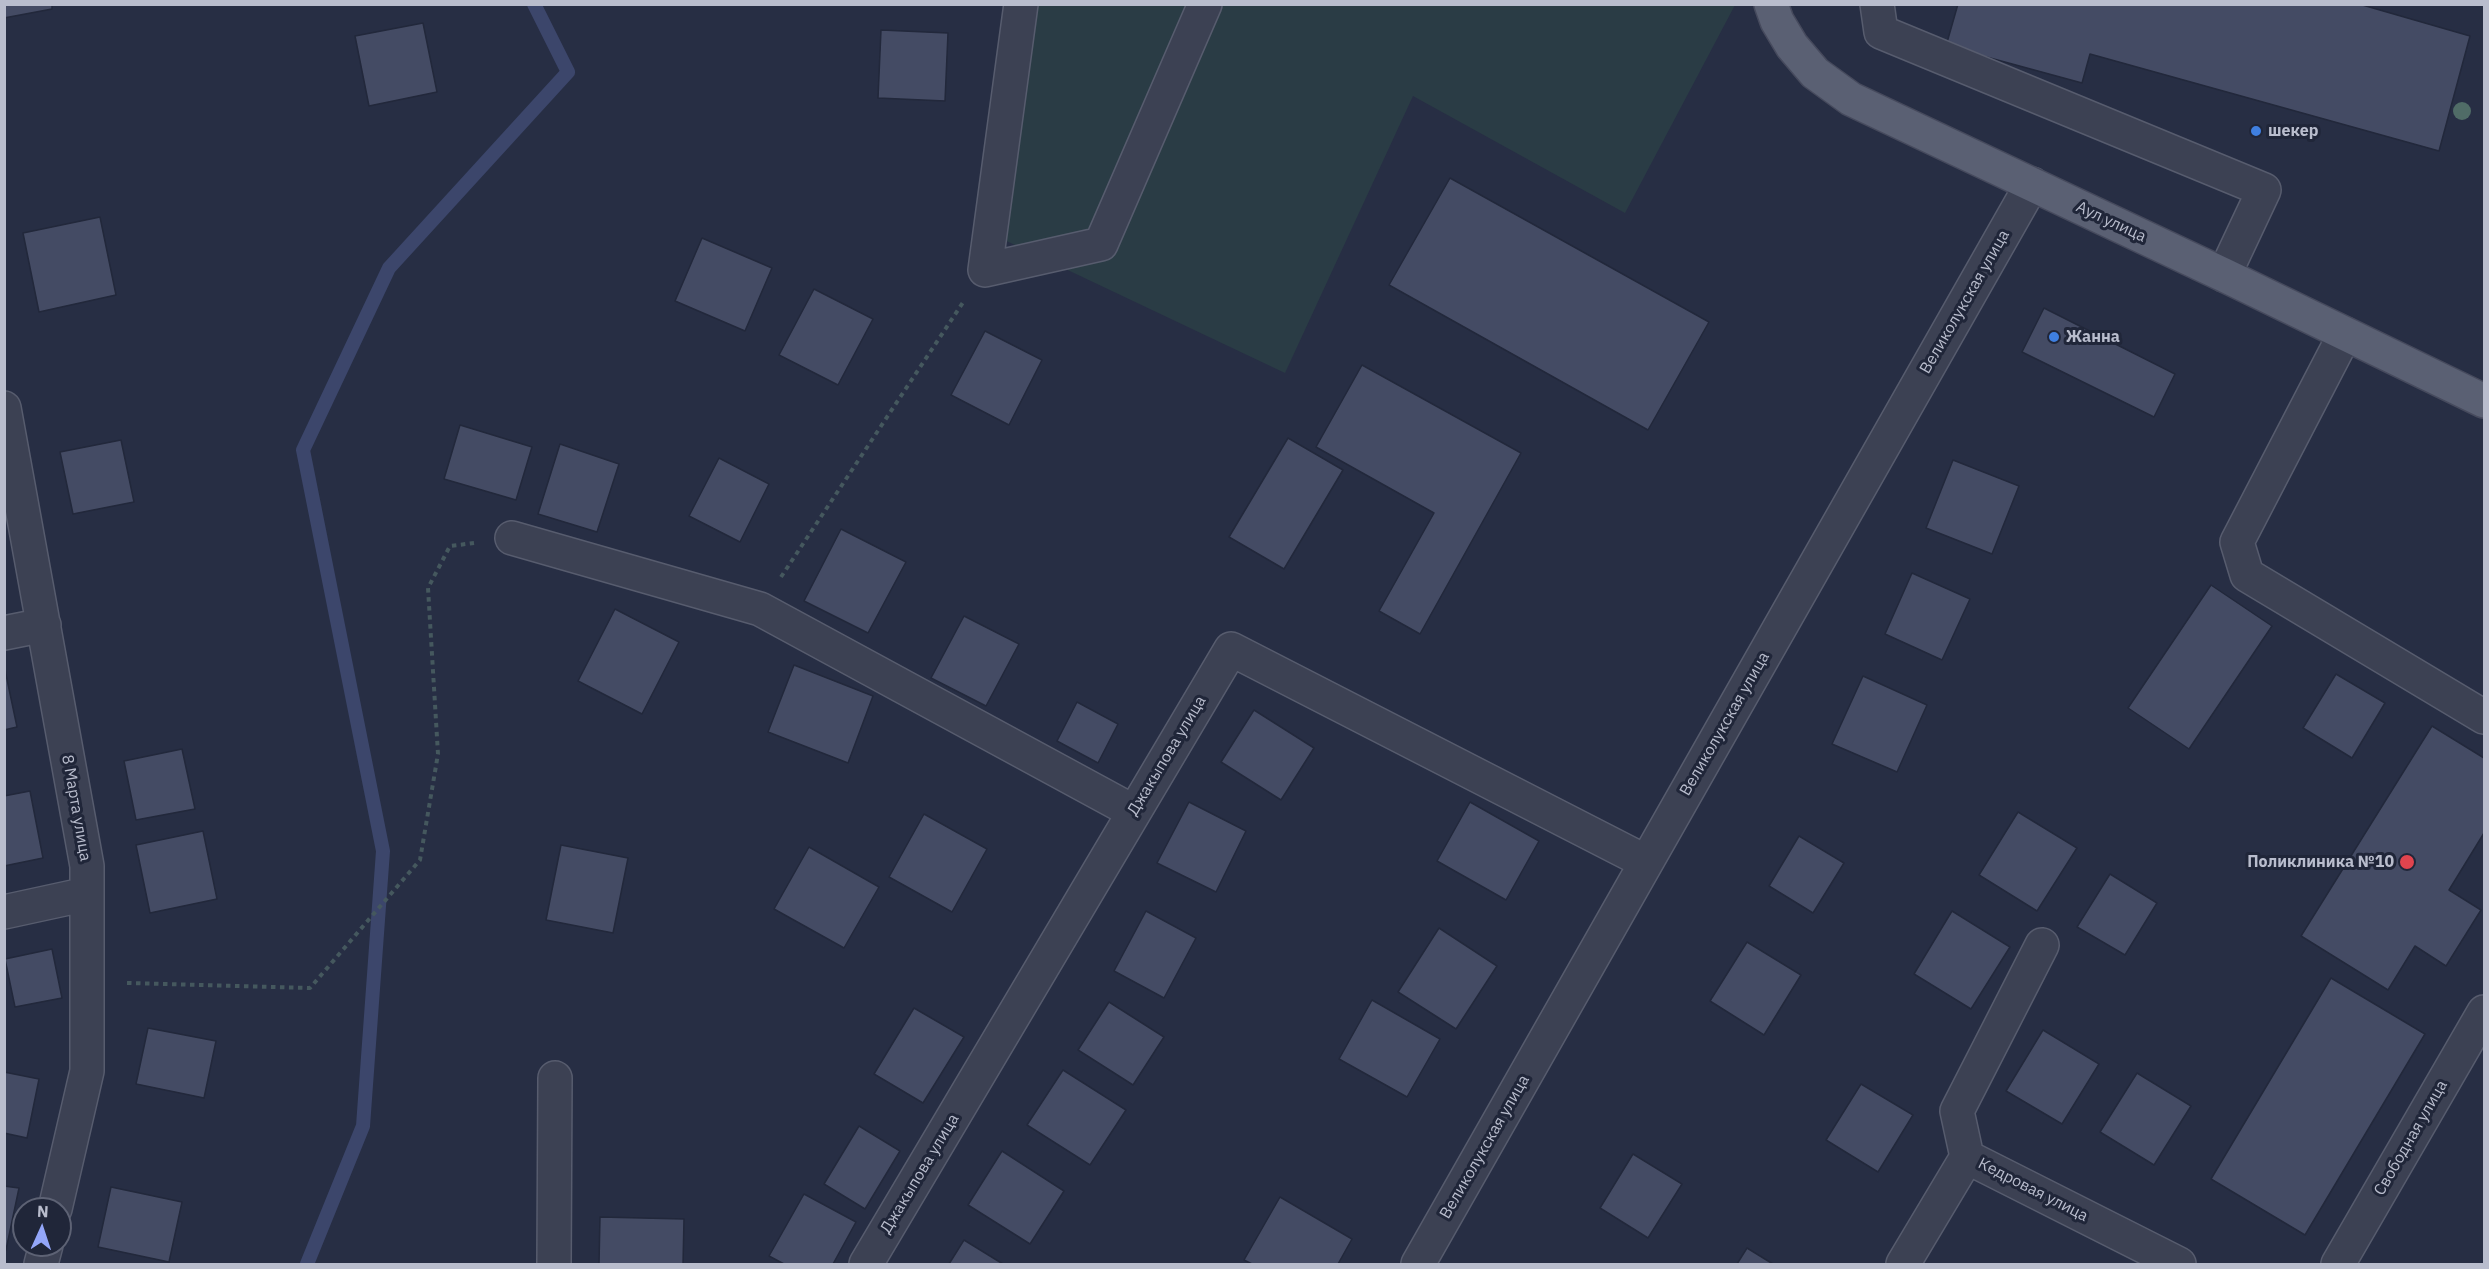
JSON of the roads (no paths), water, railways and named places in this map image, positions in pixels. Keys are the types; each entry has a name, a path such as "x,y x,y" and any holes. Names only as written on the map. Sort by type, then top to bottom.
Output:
{"main road":[{"name":"Аул улица","path":"1771,4 1777,21 1792,46 1815,73 1851,99 2484,401"}],"street":[{"path":"1021,4 985,270 1101,244 1205,4"},
{"path":"1877,4 1881,32 2264,190 2224,275"},
{"name":"Великолукская улица","path":"1418,1264 2032,184"},
{"path":"2345,334 2237,542 2247,575 2484,717"},
{"name":"8 Марта улица","path":"4,408 87,866 87,1071 57,1197"},
{"path":"512,538 760,609 1134,812"},
{"path":"4,633 44,625"},
{"name":"Джакыпова улица","path":"866,1264 1231,649 1646,862"},
{"path":"4,912 87,894"},
{"path":"1967,1156 1957,1111 2043,945"},
{"name":"Свободная улица","path":"2338,1264 2484,1012"},
{"path":"554,1264 555,1078"},
{"name":"Кедровая улица","path":"1903,1264 1967,1156 2179,1264"}],"waterway":[{"path":"307,1264 363,1126 383,851 303,450 389,268 568,72 534,4"}],"place":[{"name":"шекер","path":"2256,131"},
{"name":"Жанна","path":"2054,337"},
{"name":"Поликлиника №10","path":"2407,862"}]}
